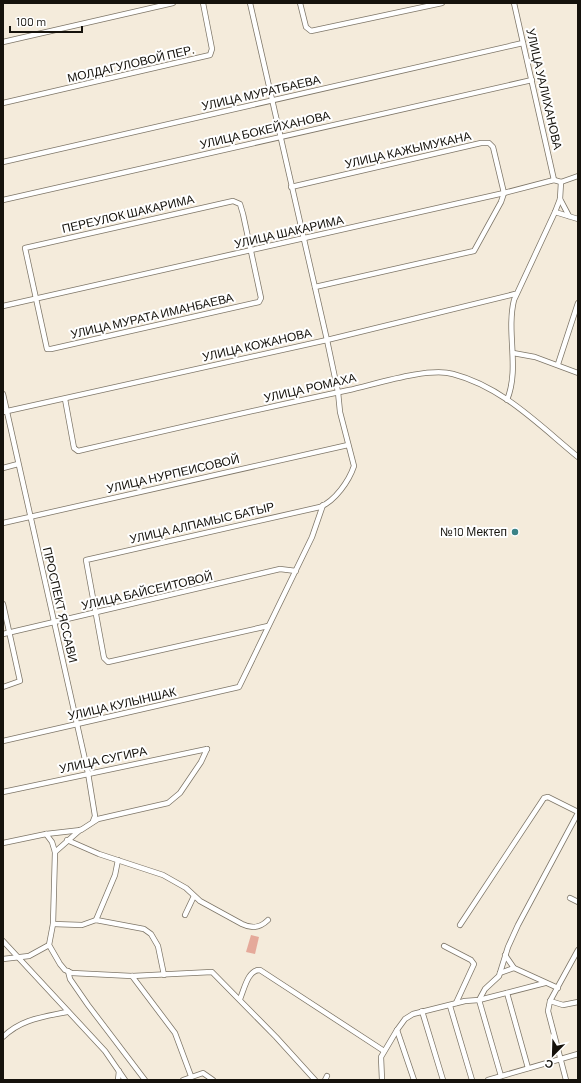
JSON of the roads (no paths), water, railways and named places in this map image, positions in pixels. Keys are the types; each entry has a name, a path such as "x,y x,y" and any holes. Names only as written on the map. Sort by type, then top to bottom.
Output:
{"street":[{"path":"3,42 173,3"},
{"name":"МОЛДАГУЛОВОЙ ПЕР.","path":"3,103 210,55 212,49 203,3"},
{"path":"96,613 105,660 110,662 268,626 312,537 323,505 332,500 353,468 340,412 338,392 327,340 250,3"},
{"path":"300,3 306,27 311,31 442,3"},
{"name":"УЛИЦА УАЛИХАНОВА","path":"514,3 554,180"},
{"name":"УЛИЦА МУРАТБАЕВА","path":"3,162 523,43"},
{"name":"УЛИЦА БОКЕЙХАНОВА","path":"3,200 532,80"},
{"name":"УЛИЦА КАЖЫМУКАНА","path":"291,187 487,143 493,147 504,193"},
{"path":"554,180 561,182 578,176"},
{"name":"УЛИЦА ШАКАРИМА","path":"3,306 36,300 504,193 554,180"},
{"path":"507,400 512,384 512,313 515,294 555,212 560,199 561,182"},
{"path":"315,287 472,252 477,248 501,202 504,193"},
{"path":"560,199 569,216"},
{"name":"ПЕРЕУЛОК ШАКАРИМА","path":"36,300 24,248 236,201 240,204 250,251"},
{"path":"555,212 578,219"},
{"name":"УЛИЦА МУРАТА ИМАНБАЕВА","path":"36,300 46,346 49,349 258,302 260,298 250,251"},
{"name":"УЛИЦА КОЖАНОВА","path":"5,412 327,340 515,294"},
{"path":"558,364 578,303"},
{"path":"513,353 535,357 558,364 578,373"},
{"name":"УЛИЦА РОМАХА","path":"65,399 74,448 78,451 338,392 399,379 442,372 471,380 507,400 578,457"},
{"name":"ПРОСПЕКТ ЯССАВИ","path":"3,394 5,412 88,773 94,816 93,821"},
{"name":"УЛИЦА НУРПЕИСОВОЙ","path":"3,523 348,445"},
{"path":"3,468 18,464"},
{"name":"УЛИЦА АЛПАМЫС БАТЫР","path":"96,613 86,560 323,505"},
{"name":"УЛИЦА БАЙСЕИТОВОЙ","path":"3,634 280,569 296,571"},
{"path":"3,604 20,682 3,687"},
{"name":"УЛИЦА КУЛЫНШАК","path":"3,741 236,689 242,683 268,626"},
{"name":"УЛИЦА СУГИРА","path":"3,792 207,749 201,762 180,793 168,803 93,821"},
{"path":"460,925 544,798 548,797 578,812 526,910 505,955 500,973"},
{"path":"55,852 67,840 93,821"},
{"path":"3,843 46,834 81,830"},
{"path":"46,834 52,842 55,852 54,924 49,945 56,959 68,971 70,979 88,1006 145,1080"},
{"path":"67,840 118,860 163,875 186,888 194,896 248,927 259,927 268,920"},
{"path":"96,920 115,875 118,860"},
{"path":"185,915 194,896"},
{"path":"570,898 578,902"},
{"path":"54,924 82,925 96,920 144,929 151,934 158,946 164,975"},
{"path":"3,941 67,1012 105,1051 125,1080"},
{"path":"3,959 19,958 38,953 49,945"},
{"path":"444,946 471,960 474,964 456,1003"},
{"path":"566,1080 548,1017 550,1001 578,950"},
{"path":"505,955 514,968 558,988"},
{"path":"501,1076 479,1000 485,989 500,973 514,968"},
{"path":"240,999 252,973 255,970 260,970 384,1051"},
{"path":"68,971 132,976 212,972 240,999 315,1080"},
{"path":"132,976 175,1033 191,1076"},
{"path":"382,1080 380,1063 384,1051 405,1019 422,1011 450,1006 456,1003 479,1000 545,983"},
{"path":"506,993 528,1068"},
{"path":"550,1001 563,1005 578,1002"},
{"path":"450,1006 472,1080"},
{"path":"422,1011 444,1080"},
{"path":"3,1037 11,1029 28,1020 67,1012"},
{"path":"397,1030 414,1080"},
{"path":"488,1080 578,1054"},
{"path":"118,1080 119,1071"},
{"path":"183,1080 203,1073 213,1080"}],"place":[{"name":"№10 Мектеп","path":"515,532"}]}
